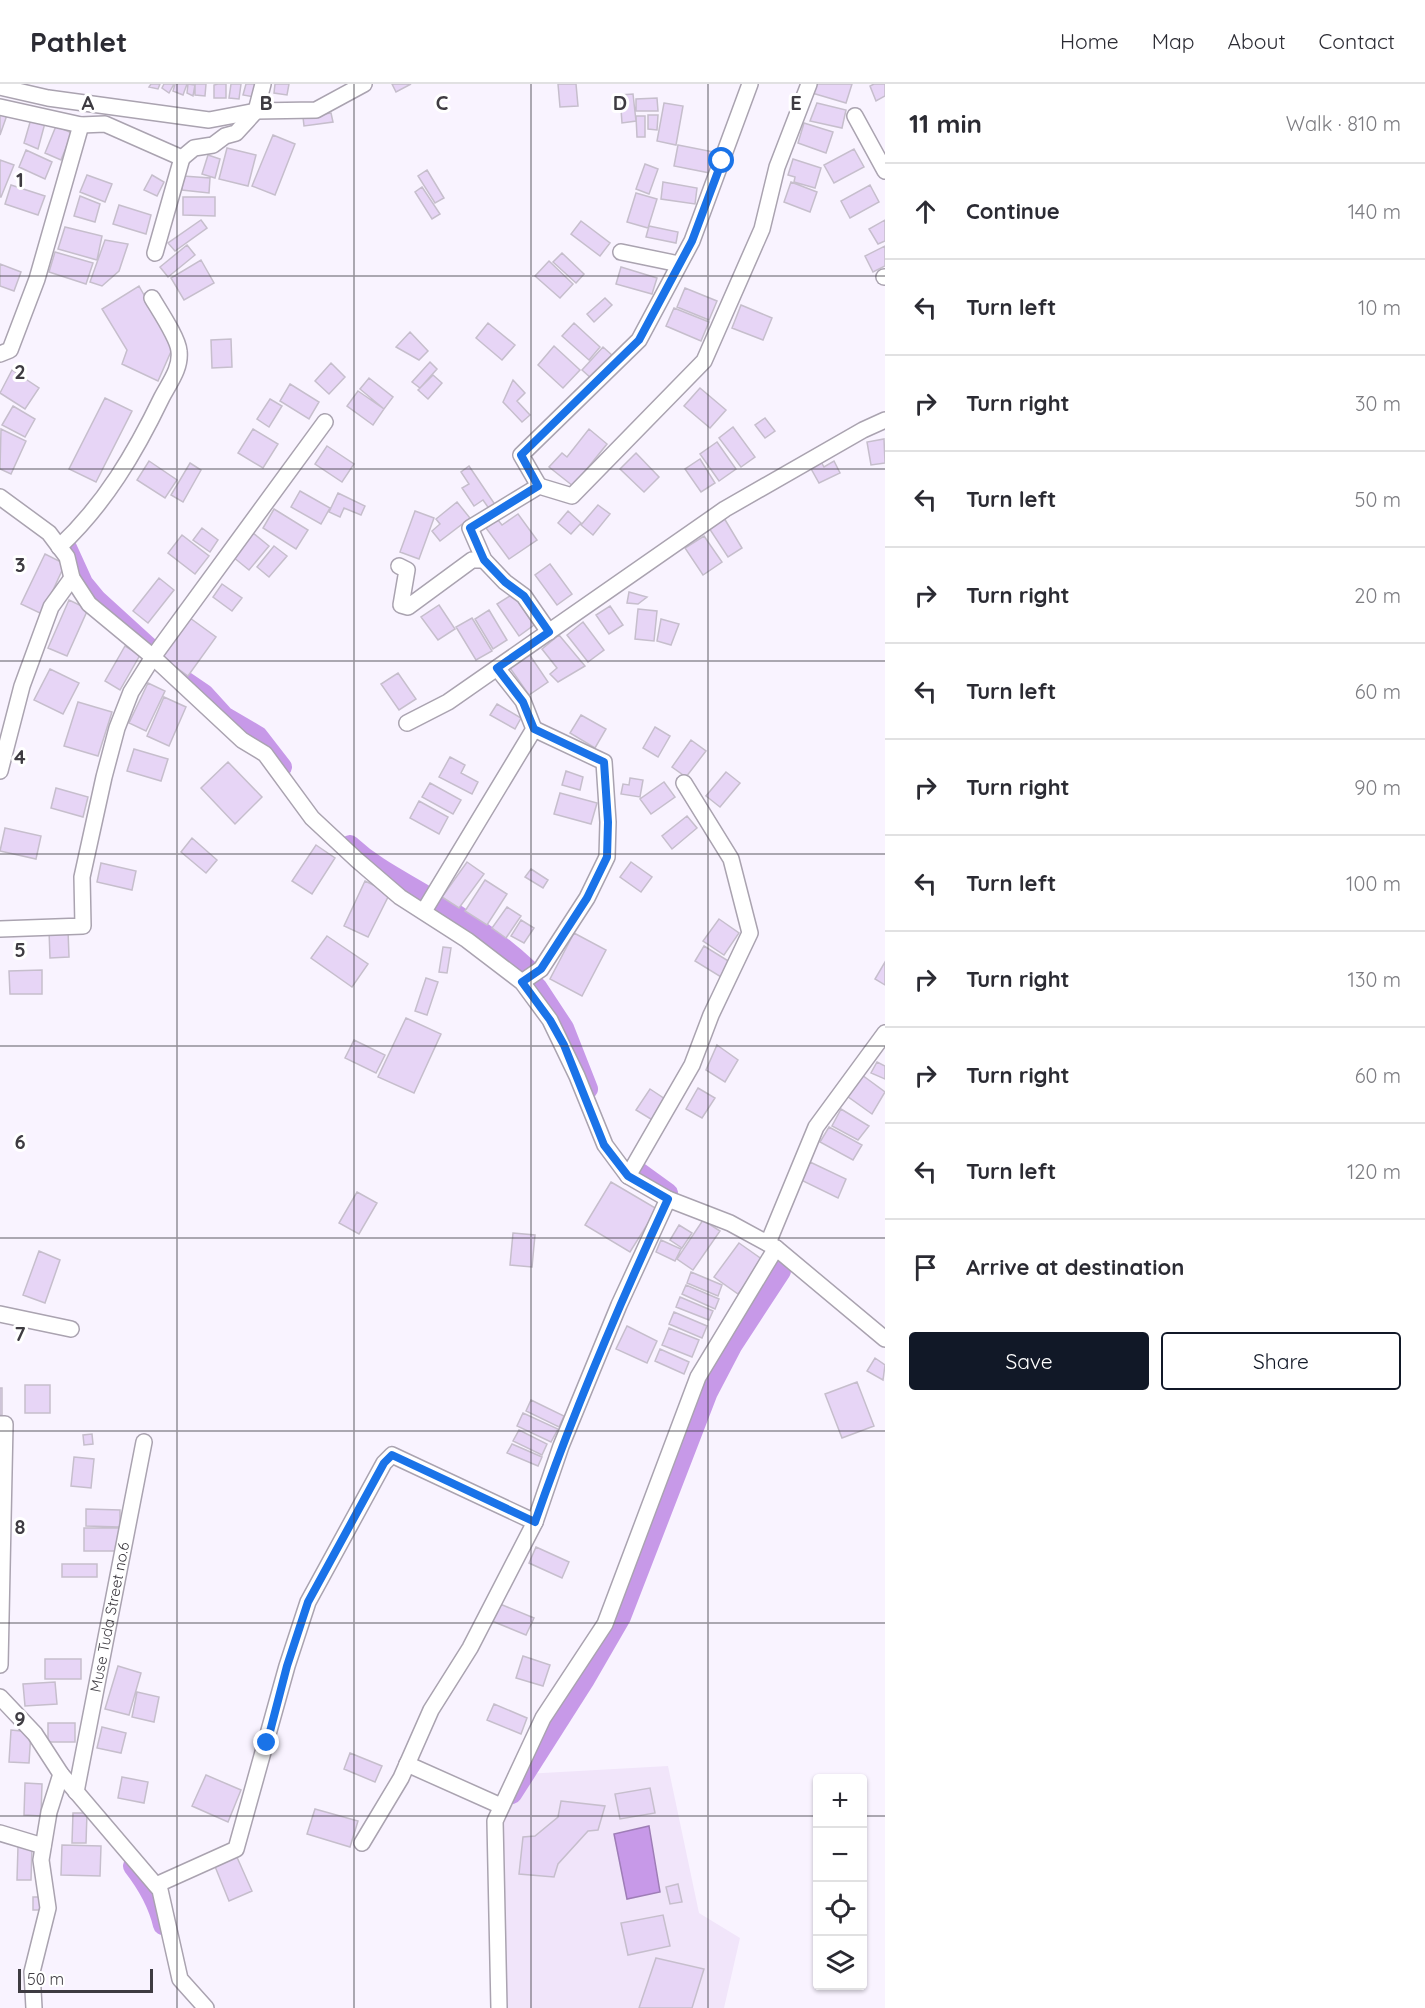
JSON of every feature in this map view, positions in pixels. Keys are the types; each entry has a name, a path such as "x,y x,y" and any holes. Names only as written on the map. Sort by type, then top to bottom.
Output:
{"street":[{"path":"155,253 182,158 194,148 213,145 225,136 236,133 256,111 262,84"},
{"path":"0,87 48,98 209,120 256,111 316,110 364,84"},
{"path":"750,84 692,241 639,340 521,455 538,486 572,496 704,361 762,229 777,167 809,84"},
{"path":"0,107 81,125 105,124 182,158"},
{"path":"855,116 885,171"},
{"path":"0,354 10,350 37,279 81,125"},
{"path":"621,252 680,264"},
{"path":"59,547 80,528 107,495 140,443 178,368 180,349 152,298"},
{"path":"407,723 448,702 725,509 863,430 885,420"},
{"path":"0,929 83,926 82,877 104,777 117,728 131,692 153,657 325,422"},
{"path":"538,486 470,528 484,560 505,582 524,596 549,632"},
{"path":"0,496 49,533 67,557 72,579 89,604 153,657 242,741 266,754 312,818 357,861 400,897 429,905 522,982 550,1020 564,1045 604,1145 628,1176 668,1199 730,1223 772,1246 885,1339"},
{"path":"399,566 407,570 401,605 408,607 472,560 484,560"},
{"path":"0,771 22,686 51,607 72,579"},
{"path":"497,668 523,702 534,729 604,762 608,822 607,857 587,898 541,969 522,982"},
{"path":"429,905 534,729"},
{"path":"628,1176 692,1065 711,1015 750,933 731,859 684,783"},
{"path":"499,2008 495,1821 543,1718 605,1624 698,1377 772,1246 816,1127 885,1032"},
{"path":"362,1843 407,1764 431,1710 470,1648 535,1522 561,1446 619,1305 668,1199"},
{"path":"0,1314 71,1329"},
{"path":"0,1424 5,1424 0,1665"},
{"name":"Muse Tuda Street no.6","path":"76,1792 144,1442"},
{"path":"156,1885 236,1849 287,1666 308,1602 384,1463 392,1455 535,1522"},
{"path":"0,1697 35,1734 61,1774 160,1890 180,1979 206,2008"},
{"path":"407,1764 501,1806"},
{"path":"34,2008 32,1972 48,1908 41,1860 49,1812 61,1774"},
{"path":"0,1833 43,1846"}],"shaded area":[{"path":"668,1766 699,1913 740,1938 724,2008 503,2008 501,1815 525,1774"},
{"path":"649,1826 660,1892 627,1899 614,1834"}],"building":[{"path":"151,84 160,84 158,89 149,87"},
{"path":"164,84 174,84 169,93 162,88"},
{"path":"175,84 187,84 183,95 173,91"},
{"path":"188,84 195,85 193,96 187,93"},
{"path":"195,84 206,84 205,96 195,95"},
{"path":"226,84 226,98 214,98 214,85"},
{"path":"231,84 241,84 239,99 229,98"},
{"path":"246,84 257,84 254,97 243,95"},
{"path":"275,84 289,84 287,95 274,93"},
{"path":"392,84 411,84 396,92"},
{"path":"558,84 576,84 578,106 560,107"},
{"path":"815,84 852,84 846,103 812,93"},
{"path":"885,84 885,96 876,101 870,86"},
{"path":"633,94 636,121 622,123 620,95"},
{"path":"657,98 658,111 636,111 636,99"},
{"path":"664,103 683,106 676,145 657,141"},
{"path":"817,103 846,110 842,128 810,121"},
{"path":"0,113 7,115 0,135"},
{"path":"331,113 333,122 304,126 303,117"},
{"path":"648,115 658,115 657,130 648,129"},
{"path":"636,116 645,116 645,137 637,137"},
{"path":"31,119 45,123 38,149 24,143"},
{"path":"804,123 833,132 826,153 798,143"},
{"path":"56,126 72,133 61,160 45,153"},
{"path":"273,135 295,144 275,195 252,186"},
{"path":"678,145 719,153 715,174 674,166"},
{"path":"227,148 256,155 248,186 219,179"},
{"path":"854,149 864,167 834,183 824,165"},
{"path":"26,150 52,162 45,179 19,167"},
{"path":"208,155 220,159 215,178 202,174"},
{"path":"793,159 821,168 815,188 794,182 795,177 788,175"},
{"path":"0,160 14,165 1,197 0,197"},
{"path":"645,164 658,169 649,194 636,189"},
{"path":"427,170 444,198 435,203 418,176"},
{"path":"87,175 112,184 105,202 80,192"},
{"path":"152,175 164,182 157,196 144,190"},
{"path":"183,176 210,178 209,193 182,190"},
{"path":"663,182 697,188 695,204 661,199"},
{"path":"791,182 817,192 810,212 784,202"},
{"path":"11,185 45,196 38,215 5,204"},
{"path":"870,185 879,202 850,218 841,201"},
{"path":"422,187 440,214 432,219 415,192"},
{"path":"636,193 657,199 648,228 627,222"},
{"path":"80,196 100,204 95,222 74,216"},
{"path":"183,197 215,197 215,216 183,215"},
{"path":"119,205 151,215 146,234 113,224"},
{"path":"201,220 207,228 175,251 168,243"},
{"path":"885,220 885,241 878,244 869,229"},
{"path":"581,221 610,243 600,256 571,234"},
{"path":"649,226 678,232 676,243 646,237"},
{"path":"65,227 102,236 97,260 58,249"},
{"path":"105,240 128,244 119,271 102,286 90,282"},
{"path":"187,245 195,255 168,277 160,267"},
{"path":"885,246 885,266 873,272 865,256"},
{"path":"55,252 93,263 86,284 49,272"},
{"path":"562,253 584,274 576,283 553,262"},
{"path":"201,260 214,283 184,300 171,278"},
{"path":"549,261 573,284 560,298 535,276"},
{"path":"0,264 21,272 14,291 0,286"},
{"path":"621,267 657,278 652,294 616,284"},
{"path":"139,286 173,347 158,381 122,364 127,350 102,309"},
{"path":"685,288 717,301 709,320 677,307"},
{"path":"605,298 612,305 594,322 587,314"},
{"path":"741,305 772,318 763,340 732,328"},
{"path":"674,308 709,322 701,341 666,326"},
{"path":"488,323 515,345 502,360 476,338"},
{"path":"574,323 600,347 589,360 562,336"},
{"path":"410,332 428,351 419,360 396,347"},
{"path":"231,339 232,367 212,368 211,340"},
{"path":"554,346 580,370 563,388 538,365"},
{"path":"603,347 613,356 592,379 582,370"},
{"path":"430,362 437,369 420,388 412,382"},
{"path":"331,363 345,377 329,394 315,381"},
{"path":"12,370 39,388 25,409 0,393"},
{"path":"433,375 442,383 428,399 418,390"},
{"path":"369,378 393,397 384,409 360,389"},
{"path":"513,380 525,393 517,401 530,415 522,422 503,402"},
{"path":"290,384 319,402 309,419 280,401"},
{"path":"700,388 726,410 710,428 684,406"},
{"path":"358,391 384,409 373,425 347,406"},
{"path":"105,398 132,411 96,482 69,469"},
{"path":"270,399 282,406 269,427 257,419"},
{"path":"13,406 35,419 25,437 2,425"},
{"path":"765,418 775,431 765,438 755,425"},
{"path":"733,427 755,457 741,467 719,438"},
{"path":"1,429 26,441 11,474 0,469"},
{"path":"253,429 278,444 263,468 238,453"},
{"path":"589,429 607,444 573,486 549,467 562,453 567,457"},
{"path":"884,439 885,463 871,465 867,442"},
{"path":"717,442 736,469 719,481 700,454"},
{"path":"327,446 354,464 342,482 315,464"},
{"path":"636,453 659,477 644,492 620,469"},
{"path":"700,459 715,483 701,492 685,469"},
{"path":"820,460 824,467 834,461 840,473 819,483 809,465"},
{"path":"149,461 177,480 165,498 137,480"},
{"path":"190,463 201,470 183,502 171,495"},
{"path":"469,466 496,506 490,510 483,500 474,506 462,488 469,484 461,472"},
{"path":"300,491 330,508 321,524 291,507"},
{"path":"338,493 365,506 361,515 344,508 340,517 329,512"},
{"path":"457,502 470,518 440,541 432,531 440,524 436,519"},
{"path":"598,505 610,514 593,535 581,525"},
{"path":"274,509 308,530 296,549 263,528"},
{"path":"415,511 434,518 419,559 400,552"},
{"path":"568,511 581,523 571,534 558,523"},
{"path":"518,514 537,540 509,559 486,528 498,520 502,525"},
{"path":"724,518 742,548 728,557 709,528"},
{"path":"202,528 218,540 210,552 193,540"},
{"path":"253,533 269,546 249,570 233,557"},
{"path":"182,535 209,556 195,574 168,553"},
{"path":"704,536 722,562 703,575 685,548"},
{"path":"274,546 287,556 269,577 257,567"},
{"path":"45,554 65,564 42,614 21,604"},
{"path":"550,564 572,594 557,605 535,575"},
{"path":"159,578 174,590 148,623 133,611"},
{"path":"222,584 242,598 232,611 213,597"},
{"path":"629,592 647,597 638,604 627,603"},
{"path":"513,594 534,625 519,636 497,604"},
{"path":"69,600 88,609 67,656 48,648"},
{"path":"439,605 455,629 438,640 421,617"},
{"path":"610,606 623,625 609,634 596,615"},
{"path":"638,609 657,611 654,641 635,639"},
{"path":"489,610 507,640 493,649 475,619"},
{"path":"190,618 216,637 188,676 162,657"},
{"path":"472,618 492,651 476,660 456,627"},
{"path":"661,619 679,624 671,645 657,641"},
{"path":"583,622 604,650 588,662 567,635"},
{"path":"559,635 585,666 558,682 550,674 557,668 542,649"},
{"path":"125,646 140,655 120,690 105,681"},
{"path":"529,654 548,682 529,695 510,668"},
{"path":"50,669 79,683 63,714 34,700"},
{"path":"398,673 416,699 399,710 381,684"},
{"path":"148,683 165,691 146,731 129,723"},
{"path":"164,697 186,707 169,746 147,736"},
{"path":"78,702 112,712 98,756 64,746"},
{"path":"497,704 521,718 515,729 490,715"},
{"path":"581,715 606,729 595,748 570,733"},
{"path":"655,727 670,736 658,757 643,748"},
{"path":"691,740 706,751 686,777 672,767"},
{"path":"134,749 168,759 161,781 127,771"},
{"path":"450,757 465,765 461,773 478,782 472,794 439,777"},
{"path":"228,762 262,797 235,824 201,788"},
{"path":"566,771 583,777 580,790 562,785"},
{"path":"726,772 740,783 720,807 706,796"},
{"path":"630,778 643,780 640,797 621,794 623,784 629,785"},
{"path":"664,782 675,797 651,814 640,799"},
{"path":"430,783 461,800 453,814 422,797"},
{"path":"56,788 88,797 83,817 51,808"},
{"path":"560,793 597,803 591,824 554,814"},
{"path":"419,801 448,817 439,834 410,818"},
{"path":"687,816 697,828 672,849 662,836"},
{"path":"5,828 41,836 36,859 0,851"},
{"path":"192,838 217,860 206,873 181,852"},
{"path":"316,845 335,858 312,894 292,881"},
{"path":"467,862 484,874 459,908 442,897"},
{"path":"631,862 652,877 641,892 620,877"},
{"path":"101,863 136,871 132,890 97,882"},
{"path":"531,869 548,880 543,888 525,877"},
{"path":"485,880 507,894 487,925 465,911"},
{"path":"365,881 390,893 368,937 344,926"},
{"path":"507,907 521,916 506,938 492,928"},
{"path":"719,919 739,933 724,955 703,941"},
{"path":"521,920 534,928 524,943 511,936"},
{"path":"49,930 68,930 69,957 50,958"},
{"path":"574,933 606,950 582,996 550,979"},
{"path":"327,936 368,964 352,987 311,958"},
{"path":"704,946 730,962 721,977 695,961"},
{"path":"443,947 451,948 447,973 439,972"},
{"path":"885,962 885,985 875,979"},
{"path":"42,970 42,994 10,994 9,971"},
{"path":"426,978 438,982 427,1015 415,1011"},
{"path":"406,1018 441,1034 414,1093 378,1077"},
{"path":"354,1040 385,1055 376,1073 345,1058"},
{"path":"717,1045 738,1060 725,1082 706,1070"},
{"path":"877,1062 885,1066 885,1079 871,1073"},
{"path":"862,1075 885,1092 872,1114 847,1096"},
{"path":"698,1088 715,1098 702,1118 686,1109"},
{"path":"650,1089 668,1101 654,1121 636,1110"},
{"path":"841,1109 869,1126 858,1140 832,1126"},
{"path":"829,1127 862,1145 853,1160 820,1142"},
{"path":"810,1162 846,1179 838,1198 801,1180"},
{"path":"611,1182 657,1209 630,1252 585,1225"},
{"path":"357,1192 377,1203 359,1234 339,1223"},
{"path":"703,1220 720,1231 693,1270 677,1259"},
{"path":"679,1225 692,1233 682,1248 670,1240"},
{"path":"513,1233 535,1235 532,1267 510,1265"},
{"path":"661,1240 681,1249 675,1261 656,1252"},
{"path":"739,1243 763,1260 738,1294 714,1277"},
{"path":"39,1251 60,1260 45,1303 23,1295"},
{"path":"691,1272 722,1285 718,1296 687,1283"},
{"path":"686,1285 719,1299 715,1309 682,1294"},
{"path":"680,1297 713,1311 709,1320 676,1307"},
{"path":"674,1312 707,1326 702,1338 669,1324"},
{"path":"627,1326 657,1341 647,1363 616,1349"},
{"path":"669,1328 699,1340 692,1357 662,1345"},
{"path":"660,1349 689,1362 684,1374 655,1361"},
{"path":"875,1358 885,1365 883,1380 867,1371"},
{"path":"857,1382 874,1426 842,1438 825,1394"},
{"path":"25,1385 50,1385 50,1413 25,1413"},
{"path":"0,1388 2,1388 2,1415 0,1415"},
{"path":"531,1400 564,1416 559,1427 526,1411"},
{"path":"523,1413 558,1429 551,1442 517,1426"},
{"path":"519,1430 547,1444 542,1455 513,1441"},
{"path":"92,1434 93,1444 84,1445 83,1435"},
{"path":"512,1444 542,1457 538,1466 507,1453"},
{"path":"74,1457 94,1459 91,1488 71,1486"},
{"path":"86,1509 120,1510 120,1527 86,1526"},
{"path":"84,1528 120,1528 120,1551 84,1551"},
{"path":"536,1547 569,1562 562,1578 529,1563"},
{"path":"62,1564 97,1564 97,1577 62,1577"},
{"path":"500,1604 534,1618 526,1635 492,1621"},
{"path":"523,1656 550,1665 543,1686 516,1678"},
{"path":"45,1659 81,1659 81,1679 45,1679"},
{"path":"118,1666 141,1673 129,1715 105,1709"},
{"path":"55,1682 57,1704 25,1706 23,1684"},
{"path":"137,1692 159,1697 154,1722 132,1717"},
{"path":"494,1704 527,1718 521,1734 487,1720"},
{"path":"48,1723 75,1723 75,1742 48,1742"},
{"path":"102,1727 126,1733 121,1753 97,1748"},
{"path":"11,1730 31,1732 29,1763 9,1762"},
{"path":"350,1753 382,1766 375,1782 344,1769"},
{"path":"206,1775 241,1790 228,1822 192,1806"},
{"path":"122,1777 148,1782 144,1803 118,1798"},
{"path":"25,1783 42,1784 41,1816 24,1815"},
{"path":"650,1788 655,1813 620,1819 615,1794"},
{"path":"561,1801 605,1806 598,1830 588,1831 558,1864 554,1877 519,1874 523,1837 535,1836 558,1817"},
{"path":"315,1809 358,1821 350,1847 307,1834"},
{"path":"73,1813 87,1813 86,1843 72,1843"},
{"path":"62,1845 101,1846 100,1876 61,1875"},
{"path":"18,1846 32,1847 31,1880 17,1880"},
{"path":"236,1855 252,1891 229,1901 214,1864"},
{"path":"678,1884 682,1902 670,1904 666,1887"},
{"path":"33,1897 44,1897 44,1910 33,1910"},
{"path":"663,1915 670,1946 628,1955 621,1923"},
{"path":"656,1958 704,1969 692,2008 639,2008"}],"waterway":[{"path":"67,548 83,583 97,600 153,651"},
{"path":"182,679 204,694 224,716 258,736 282,767"},
{"path":"350,845 378,867 479,930 528,969"},
{"path":"537,987 564,1028 588,1089"},
{"path":"639,1172 668,1193"},
{"path":"512,1794 584,1681 621,1617 708,1392 732,1346 781,1271"},
{"path":"133,1866 151,1894 163,1925"}],"route":[{"path":"267,1743 287,1666 308,1602 384,1463 392,1455 453,1486 535,1522 561,1446 619,1305 668,1199 643,1182 628,1176 604,1145 564,1045 550,1020 522,982 541,969 587,898 607,857 608,822 604,762 534,729 523,702 497,668 549,632 524,596 505,582 484,560 470,528 538,486 521,455 639,340 692,241 722,161"}]}
